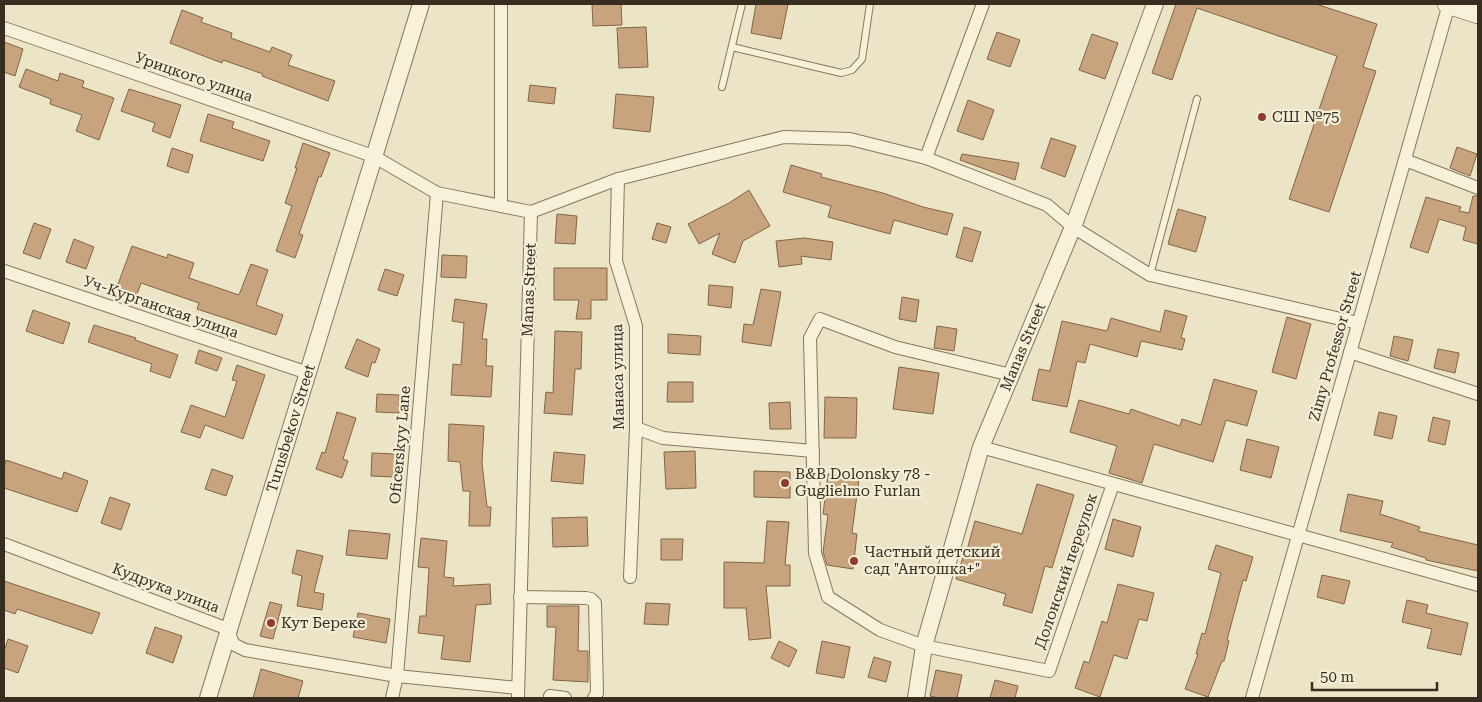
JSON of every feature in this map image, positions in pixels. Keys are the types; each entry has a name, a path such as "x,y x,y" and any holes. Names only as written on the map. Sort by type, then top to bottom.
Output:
{"main road":[{"path":"1448,4 1478,14"}],"street":[{"path":"421,4 373,156 437,193 531,212 618,179 784,137 850,139 926,158 1047,205 1073,228 1150,275 1358,323"},
{"path":"501,4 501,206"},
{"path":"926,158 983,4"},
{"name":"Manas Street","path":"916,698 924,646 981,447 1073,228 1155,4"},
{"name":"Zimy Professor Street","path":"1252,698 1448,4"},
{"name":"Урицкого улица","path":"4,28 373,156"},
{"name":"Turusbekov Street","path":"208,698 373,156"},
{"path":"1405,160 1478,188"},
{"name":"Манаса улица","path":"618,179 616,261 636,326 636,428 630,577"},
{"name":"Oficerskyy Lane","path":"392,698 397,676 437,193"},
{"name":"Manas Street","path":"518,693 531,212"},
{"name":"Уч-Курганская улица","path":"4,271 308,373"},
{"name":"Долонский переулок","path":"1011,375 895,347 820,319 810,338 813,451 816,553 828,597 880,630 924,646 1049,671 1113,484"},
{"path":"1350,352 1478,394"},
{"path":"636,428 663,438 813,451"},
{"name":"Долонский переулок","path":"981,447 1478,585"},
{"name":"Кудрука улица","path":"4,544 228,629 233,644 245,650 397,676 518,693"},
{"path":"520,597 586,598 591,599 594,603 597,693 594,698"},
{"path":"550,696 566,698"}],"lane":[{"path":"722,87 742,4"},
{"path":"732,47 841,73 852,70 862,60 870,4"},
{"path":"1150,275 1197,99"}],"building":[{"path":"592,4 621,4 622,25 593,26"},
{"path":"756,4 788,4 781,39 751,33"},
{"path":"1176,4 1316,4 1377,24 1363,67 1376,71 1329,212 1289,199 1337,56 1197,8 1172,80 1152,73"},
{"path":"182,10 203,18 201,22 232,33 231,38 270,52 272,47 292,55 288,65 335,81 328,101 262,76 263,74 223,60 222,63 170,43"},
{"path":"646,27 648,67 619,68 617,28"},
{"path":"997,32 1020,40 1010,67 987,59"},
{"path":"1092,34 1118,43 1105,79 1079,70"},
{"path":"4,42 23,49 15,76 4,72"},
{"path":"26,69 58,81 60,73 84,81 82,87 114,98 99,140 76,131 82,115 50,104 51,99 19,87"},
{"path":"530,85 556,88 554,104 528,101"},
{"path":"129,89 181,105 170,138 152,131 155,123 121,111"},
{"path":"616,94 654,97 650,132 613,128"},
{"path":"968,100 994,110 983,140 957,131"},
{"path":"208,114 234,122 232,128 270,141 263,161 200,141"},
{"path":"1051,138 1076,146 1065,177 1041,168"},
{"path":"303,143 330,153 321,177 319,176 299,234 303,235 295,258 276,251 292,206 285,203"},
{"path":"1457,147 1477,154 1470,176 1450,168"},
{"path":"172,148 193,155 188,173 167,166"},
{"path":"962,154 1019,163 1015,180 960,160"},
{"path":"791,165 822,174 821,177 953,214 947,235 894,220 890,234 828,217 831,206 783,192"},
{"path":"749,190 770,226 743,241 735,263 712,254 720,233 699,244 688,224 729,203"},
{"path":"1473,196 1478,196 1478,244 1463,240 1466,227 1439,219 1428,253 1410,247 1426,197 1461,207 1459,211 1469,213"},
{"path":"1178,209 1206,217 1196,252 1168,244"},
{"path":"557,214 577,216 575,244 555,243"},
{"path":"34,223 51,229 40,259 23,253"},
{"path":"657,223 671,227 666,243 652,239"},
{"path":"964,227 981,232 972,262 956,257"},
{"path":"804,238 833,242 831,260 801,256 802,264 779,267 776,241"},
{"path":"74,239 94,247 86,269 66,262"},
{"path":"132,246 167,258 168,254 194,263 189,278 239,295 251,264 268,270 256,305 283,315 276,335 197,309 199,303 141,283 137,294 117,287"},
{"path":"442,255 467,256 466,278 441,277"},
{"path":"554,268 607,268 607,300 591,300 591,319 576,319 579,300 554,300"},
{"path":"385,269 404,275 397,296 378,290"},
{"path":"709,285 733,287 731,308 708,305"},
{"path":"761,289 781,292 771,346 742,342 744,324 753,325"},
{"path":"902,297 919,300 916,322 899,319"},
{"path":"455,299 487,304 482,339 487,339 486,366 493,366 491,397 451,395 453,364 461,365 464,323 452,321"},
{"path":"33,310 70,323 63,344 26,331"},
{"path":"1165,310 1187,316 1181,338 1185,339 1182,350 1141,341 1137,357 1090,344 1085,363 1077,361 1067,407 1032,400 1039,369 1050,371 1062,321 1107,331 1111,318 1160,332"},
{"path":"1287,317 1311,324 1296,379 1272,372"},
{"path":"94,325 136,338 135,340 178,355 170,378 150,371 152,364 88,342"},
{"path":"937,326 957,329 954,351 934,348"},
{"path":"555,331 582,332 581,369 575,369 572,415 544,413 546,392 553,393"},
{"path":"668,334 701,336 700,355 668,353"},
{"path":"1394,336 1413,340 1408,361 1390,356"},
{"path":"357,339 380,349 375,363 372,362 368,377 345,368"},
{"path":"1438,349 1459,353 1455,373 1434,368"},
{"path":"199,350 222,358 217,371 195,363"},
{"path":"237,365 265,375 243,439 205,425 200,438 181,432 191,405 225,417 237,381 232,380"},
{"path":"899,367 939,373 933,414 893,409"},
{"path":"1214,379 1257,391 1247,426 1226,420 1213,462 1154,444 1142,483 1109,473 1117,446 1070,432 1079,400 1129,414 1131,409 1180,426 1182,419 1201,425"},
{"path":"668,382 693,382 693,402 667,402"},
{"path":"377,394 399,395 399,413 376,412"},
{"path":"825,397 857,398 856,438 824,438"},
{"path":"790,402 791,429 770,429 769,403"},
{"path":"337,412 356,418 343,459 348,461 342,478 316,469 322,452 325,453"},
{"path":"1379,412 1397,416 1392,439 1374,435"},
{"path":"1433,417 1450,421 1445,445 1428,441"},
{"path":"449,424 484,426 482,463 487,507 491,507 490,526 469,526 470,491 463,491 460,462 448,461"},
{"path":"1247,439 1279,447 1271,478 1240,470"},
{"path":"695,451 696,488 666,489 664,452"},
{"path":"554,452 585,455 583,484 551,481"},
{"path":"372,453 395,454 394,477 371,476"},
{"path":"6,460 62,479 64,472 88,481 77,512 4,488"},
{"path":"212,469 233,476 226,496 205,489"},
{"path":"754,471 790,472 790,498 754,497"},
{"path":"828,474 859,479 852,533 857,534 853,569 827,565 823,552 828,515 823,514"},
{"path":"1037,484 1074,495 1052,568 1045,566 1032,613 1003,605 1006,594 956,579 963,557 965,557 975,521 1022,534"},
{"path":"1348,494 1383,501 1380,514 1420,527 1418,531 1478,545 1478,571 1426,560 1426,558 1391,547 1393,543 1340,531"},
{"path":"110,497 130,504 121,530 101,523"},
{"path":"587,517 588,546 553,547 552,518"},
{"path":"1113,519 1141,527 1133,557 1105,549"},
{"path":"767,521 789,522 785,565 790,565 790,586 766,586 771,638 749,640 746,608 724,608 724,562 764,563"},
{"path":"349,530 390,534 387,559 346,555"},
{"path":"421,538 447,541 444,577 454,578 453,586 490,584 491,604 476,605 470,662 441,659 444,636 418,633 420,616 426,616 429,568 418,567"},
{"path":"661,539 683,539 682,560 661,560"},
{"path":"1216,545 1253,557 1246,581 1243,580 1227,640 1229,641 1224,661 1222,661 1208,697 1185,689 1198,654 1196,654 1202,633 1205,634 1221,573 1208,569"},
{"path":"297,550 323,556 314,592 324,594 322,610 297,606 302,576 292,573"},
{"path":"1322,575 1350,581 1344,604 1317,597"},
{"path":"4,581 100,613 92,634 17,609 15,614 4,610"},
{"path":"1118,584 1154,593 1147,621 1139,619 1127,659 1114,655 1100,697 1075,688 1084,661 1089,663 1102,621 1107,623"},
{"path":"1407,600 1428,605 1426,613 1468,623 1461,655 1427,648 1432,629 1402,622"},
{"path":"270,602 282,605 273,639 260,636"},
{"path":"646,603 670,604 668,625 644,624"},
{"path":"547,606 579,606 578,651 588,651 588,682 553,680 556,627 547,627"},
{"path":"358,613 390,619 386,643 353,637"},
{"path":"155,627 182,636 173,663 146,653"},
{"path":"8,639 28,646 18,673 4,668 4,651"},
{"path":"779,641 797,650 789,667 771,658"},
{"path":"822,641 850,647 844,678 816,673"},
{"path":"874,657 891,662 886,682 868,677"},
{"path":"261,669 303,681 298,698 253,698"},
{"path":"936,670 962,675 957,698 930,696"},
{"path":"995,680 1018,686 1015,698 990,698"}],"place":[{"name":"СШ №75","path":"1262,117"},
{"name":"B&B Dolonsky 78 - Guglielmo Furlan","path":"785,483"},
{"name":"Частный детский сад \"Антошка+\"","path":"854,561"},
{"name":"Кут Береке","path":"271,623"}]}
